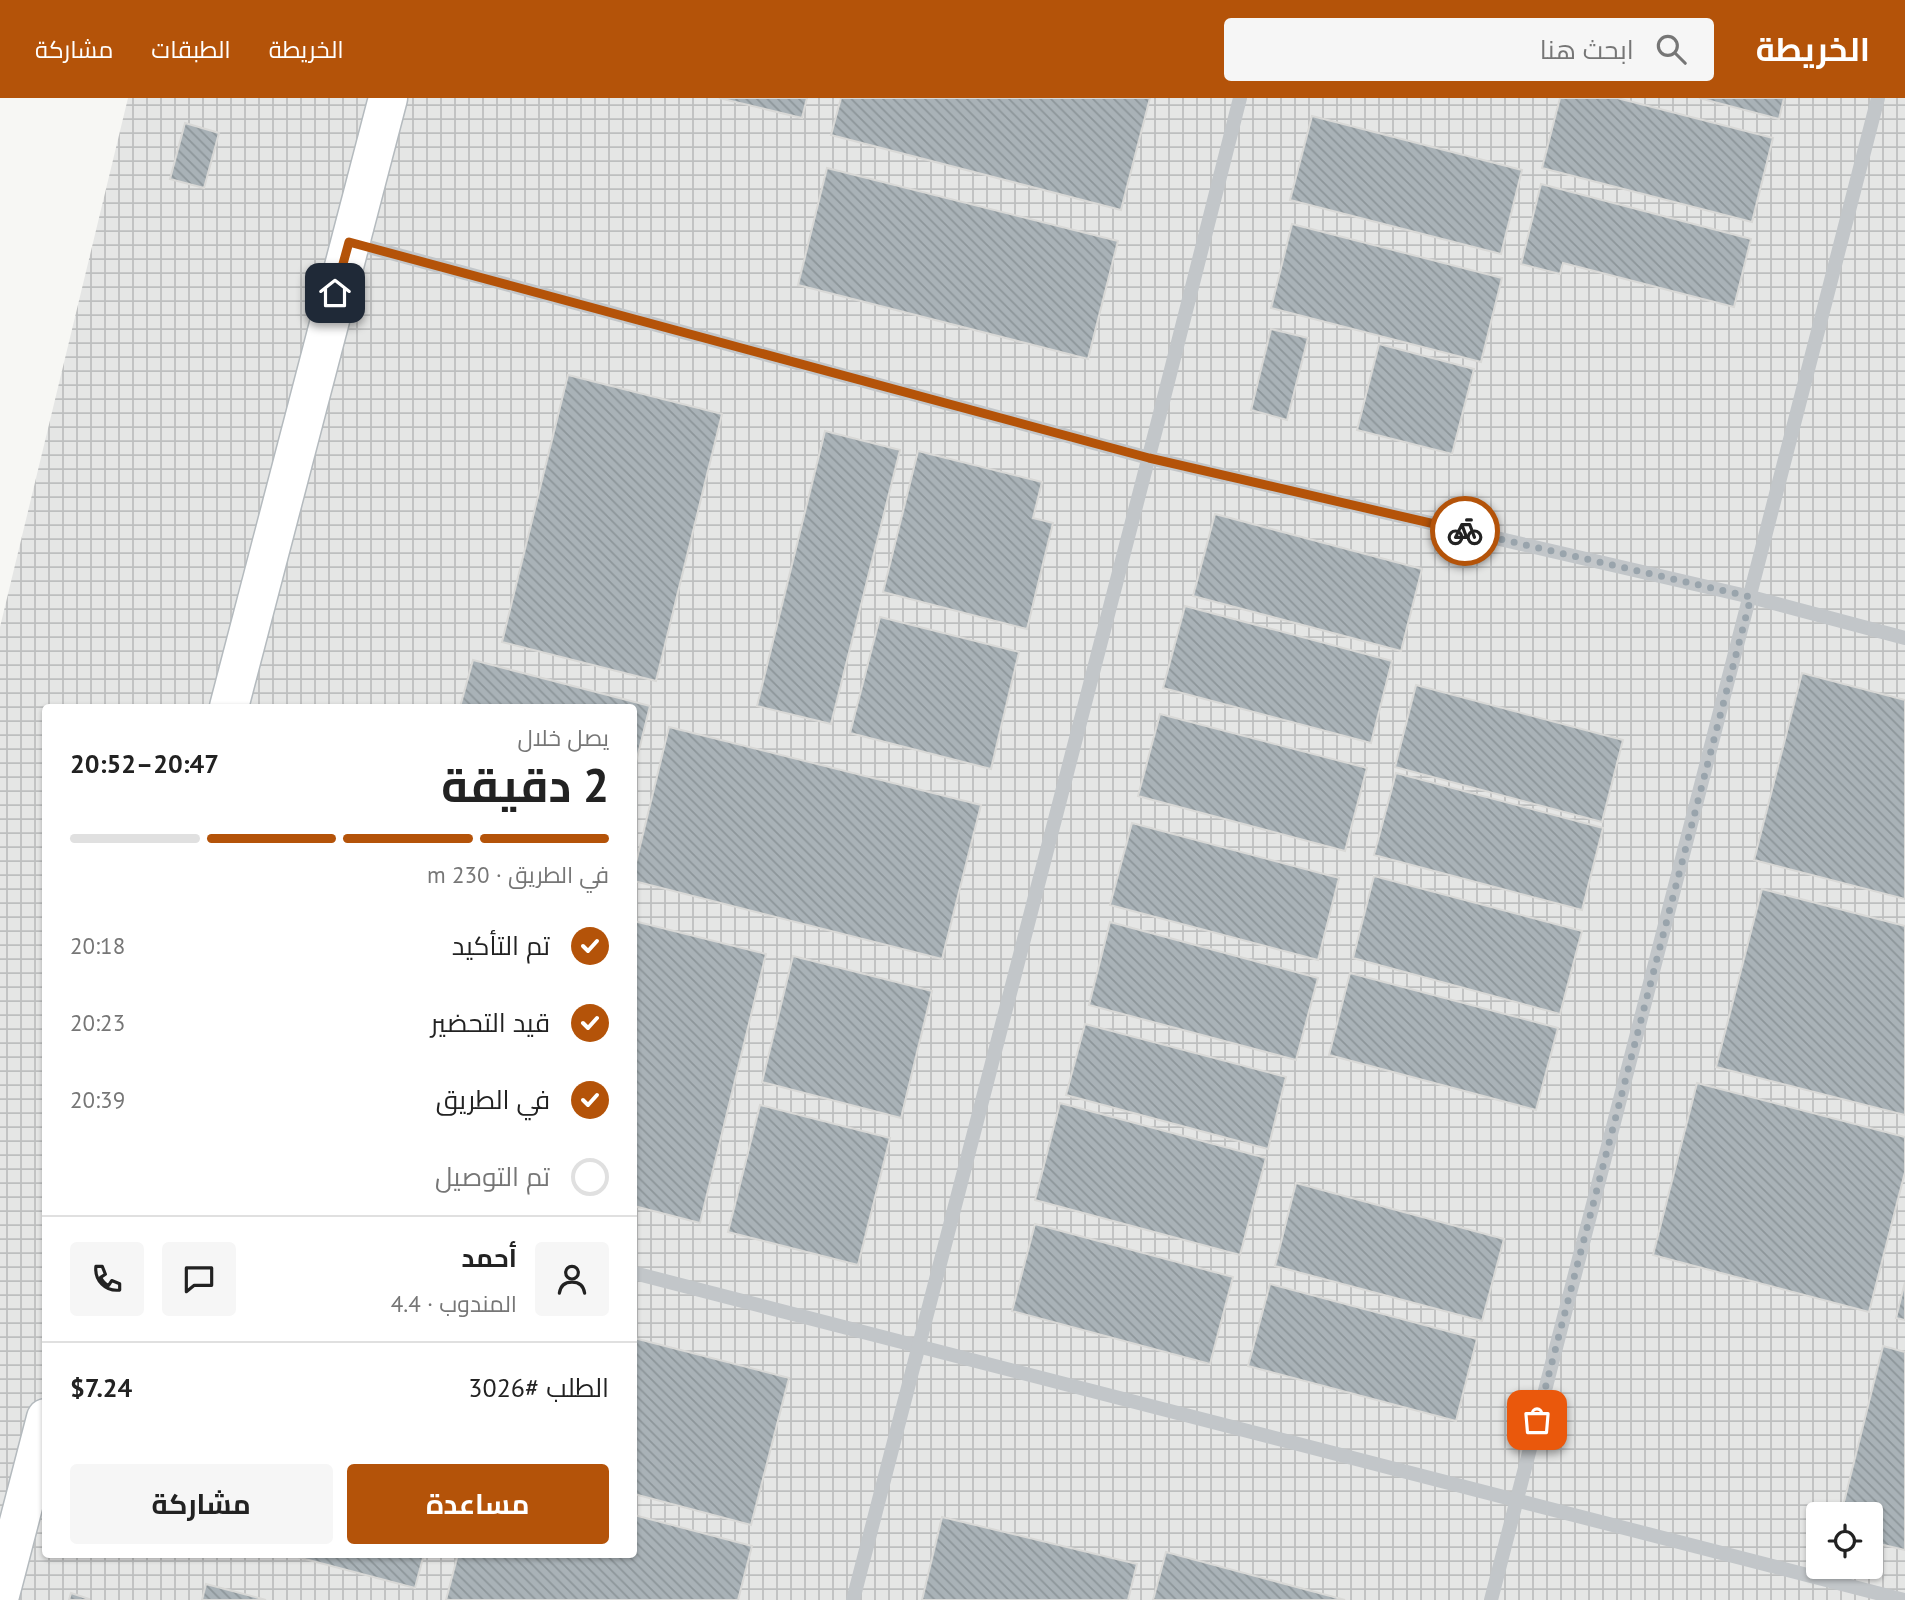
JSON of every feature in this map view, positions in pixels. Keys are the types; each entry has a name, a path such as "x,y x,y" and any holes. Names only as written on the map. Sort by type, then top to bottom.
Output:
{"street":[{"path":"230,704 388,98"},
{"path":"0,1595 42,1433"}],"lane":[{"path":"853,1600 1240,98"},
{"path":"1490,1600 1878,98"},
{"path":"349,242 1149,458 1751,597 1905,638"},
{"path":"637,1274 1904,1600"}],"shaded area":[{"path":"128,98 1905,98 1905,1600 0,1600 0,627"}],"building":[{"path":"719,98 807,98 802,118"},
{"path":"841,98 1150,98 1121,210 831,135"},
{"path":"1560,98 1617,98 1773,138 1752,222 1542,168"},
{"path":"1699,98 1784,98 1779,119"},
{"path":"1312,116 1522,170 1501,254 1290,200"},
{"path":"185,123 219,133 204,188 170,179"},
{"path":"827,168 1118,241 1088,359 798,285"},
{"path":"1541,184 1751,239 1734,307 1563,263 1560,274 1521,264"},
{"path":"1292,224 1502,278 1481,362 1271,308"},
{"path":"1271,329 1308,338 1287,420 1251,410"},
{"path":"1379,344 1474,369 1452,454 1357,430"},
{"path":"568,375 722,414 656,681 502,642"},
{"path":"825,431 900,450 831,724 757,706"},
{"path":"918,451 1042,482 1033,518 1053,523 1027,629 883,592"},
{"path":"1215,514 1422,569 1401,651 1193,596"},
{"path":"1185,606 1392,661 1371,743 1163,688"},
{"path":"880,617 1019,652 991,769 850,733"},
{"path":"473,660 650,706 637,758 637,704 461,704"},
{"path":"1802,673 1905,700 1905,899 1754,860"},
{"path":"1416,685 1623,740 1602,822 1395,767"},
{"path":"1160,714 1367,768 1345,851 1138,796"},
{"path":"669,727 981,805 942,959 637,882 637,859"},
{"path":"1396,773 1603,828 1582,910 1374,855"},
{"path":"1132,823 1339,878 1318,960 1110,905"},
{"path":"1374,876 1582,931 1560,1014 1353,958"},
{"path":"1762,889 1905,926 1905,1115 1716,1067"},
{"path":"637,922 766,954 700,1223 637,1207"},
{"path":"1110,922 1318,978 1296,1060 1089,1005"},
{"path":"793,956 932,991 901,1118 762,1082"},
{"path":"1350,973 1558,1028 1536,1110 1329,1055"},
{"path":"1085,1024 1286,1077 1268,1149 1066,1095"},
{"path":"1697,1083 1905,1137 1905,1172 1869,1312 1653,1255"},
{"path":"1060,1103 1266,1158 1240,1255 1035,1200"},
{"path":"760,1105 890,1138 858,1265 728,1232"},
{"path":"1296,1183 1504,1239 1482,1321 1275,1266"},
{"path":"1035,1224 1233,1277 1210,1364 1012,1311"},
{"path":"1905,1282 1905,1320 1896,1318"},
{"path":"1270,1284 1477,1339 1456,1421 1248,1366"},
{"path":"637,1339 789,1378 751,1525 637,1495"},
{"path":"1883,1346 1905,1352 1905,1550 1883,1545 1883,1502 1844,1502"},
{"path":"637,1516 752,1546 738,1600 446,1600 457,1558 637,1558"},
{"path":"942,1517 1137,1564 1128,1600 922,1600"},
{"path":"1166,1552 1345,1600 1153,1600"},
{"path":"301,1558 423,1558 415,1588"},
{"path":"206,1584 266,1600 202,1600"},
{"path":"71,1593 89,1599 89,1600 69,1600"}],"way so far":[{"path":"1465,531 1751,597 1537,1420"}],"route":[{"path":"335,293 349,242 1149,458 1465,531"}]}
